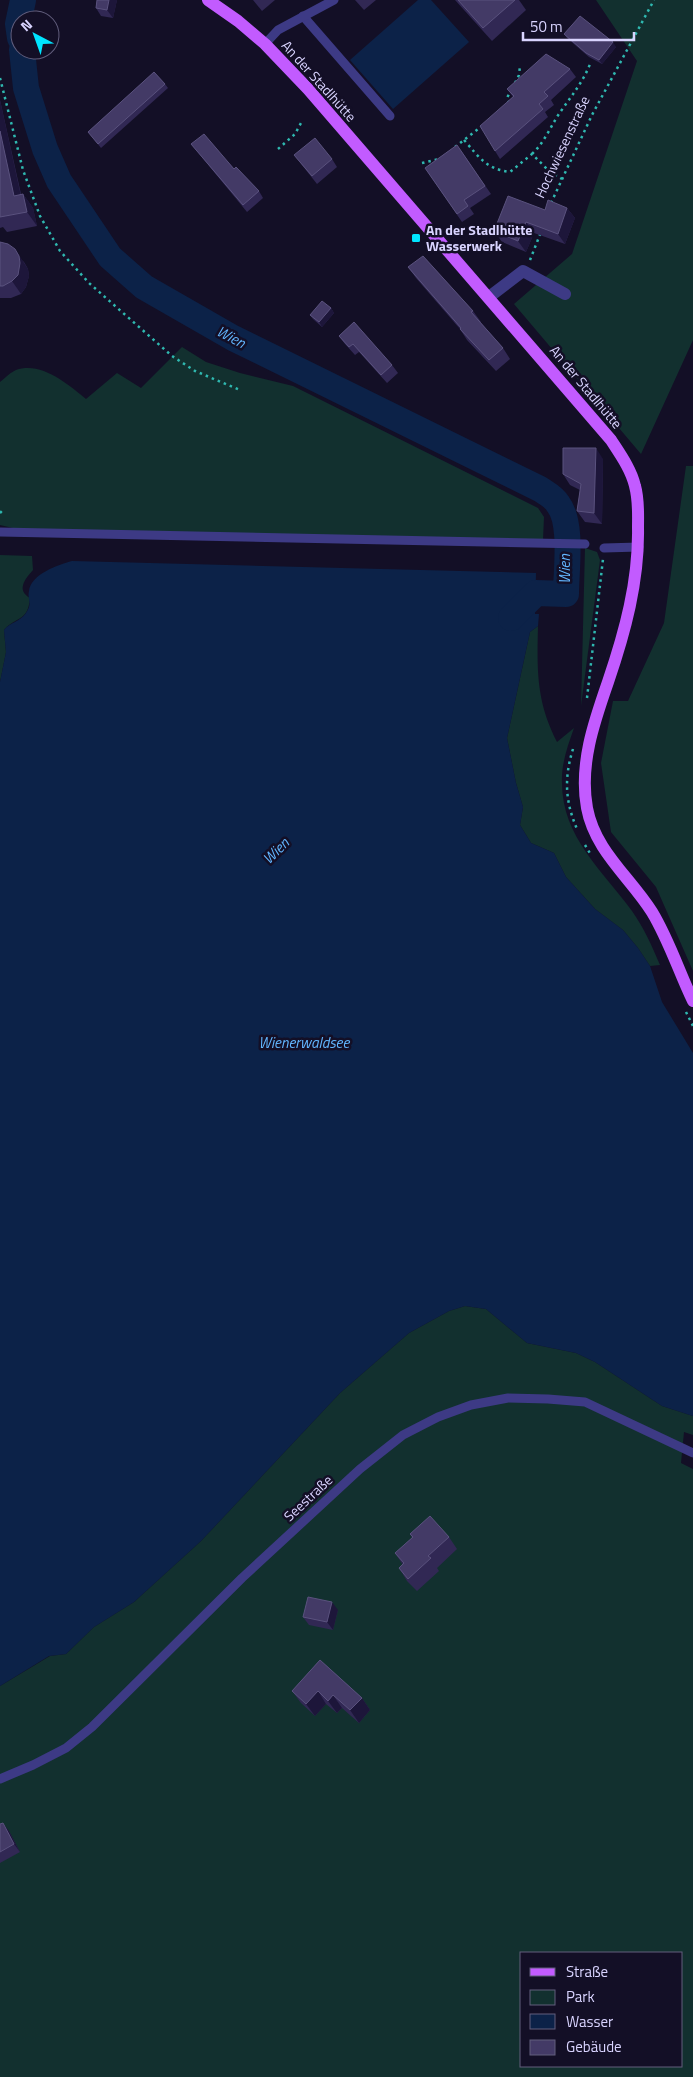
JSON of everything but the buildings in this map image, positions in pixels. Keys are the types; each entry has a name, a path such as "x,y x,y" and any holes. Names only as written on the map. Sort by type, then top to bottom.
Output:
{"main road":[{"name":"An der Stadlhütte","path":"208,0 238,21 265,44 308,89 611,440 629,468 635,486 638,508 639,546 635,587 628,616 592,732 584,779 587,808 593,829 603,849 651,912 666,939 689,1005"}],"street":[{"path":"489,297 523,271 565,294"}],"lane":[{"path":"265,44 278,30 334,0"},
{"path":"303,16 390,116"},
{"path":"0,532 585,544"},
{"path":"604,548 639,546"},
{"name":"Seestraße","path":"0,1779 66,1748 92,1727 242,1578 360,1469 403,1435 438,1417 471,1404 508,1398 584,1402 693,1454"}],"path":[{"name":"Hochwiesenstraße","path":"549,209 592,115 654,0"},
{"path":"464,140 486,164 498,170 510,172 539,147 561,110 580,86 590,64"},
{"path":"516,101 510,104 507,98 519,75 520,66"},
{"path":"0,78 23,170 40,216 60,251 89,283 172,356 195,371 240,390"},
{"path":"450,152 487,122"},
{"path":"278,149 296,134 301,123"},
{"path":"532,154 549,171 562,179"},
{"path":"422,163 443,158"},
{"path":"523,271 534,251 544,225"},
{"path":"0,513 4,509"},
{"path":"586,702 590,683 604,548"},
{"path":"574,745 567,769 567,798 579,832"},
{"path":"583,842 592,857"},
{"path":"689,1005 693,1026"}],"green space":[{"path":"596,0 693,0 693,340 641,454 514,304 572,254 637,61"},
{"path":"182,347 206,362 240,373 293,386 538,508 544,517 543,540 17,529 0,525 0,382 16,370 25,368 35,369 44,371 63,381 86,399 117,373 141,388"},
{"path":"686,466 693,466 693,971 656,887 611,832 601,763 613,701 628,701 664,623"},
{"path":"585,548 597,552 600,560 581,706"},
{"path":"0,555 32,556 33,570 23,584 23,592 30,598 27,611 21,618 4,630 6,652 0,682"},
{"path":"538,626 539,685 545,713 557,742 574,728 565,755 562,776 564,802 569,820 586,852 636,917 648,937 660,965 650,966 623,930 595,909 566,877 554,853 531,843 520,825 523,807 507,738 530,632"},
{"path":"465,1306 486,1309 527,1343 576,1353 595,1362 662,1406 693,1416 693,1435 684,1432 681,1463 693,1469 693,2077 0,2077 0,1686 50,1656 66,1654 94,1627 134,1602 201,1541 340,1393 409,1333 449,1311"}],"water":[{"path":"418,0 431,0 469,42 393,109 350,60"},
{"name":"Wienerwaldsee","path":"72,561 536,573 535,614 539,614 538,626 530,632 507,738 523,807 520,825 531,843 554,853 566,877 595,909 623,930 638,948 650,966 662,1002 693,1053 693,1416 662,1406 595,1362 576,1353 527,1343 486,1309 465,1306 449,1311 409,1333 340,1393 201,1541 134,1602 94,1627 66,1654 49,1656 0,1686 0,682 6,652 4,630 21,618 28,610 29,591 35,580 46,571"}],"waterway":[{"name":"Wien","path":"21,10 23,0"},
{"name":"Wien","path":"23,60 26,88 45,149 59,181 110,257 144,287 233,338 550,495 563,512 566,523 566,594 536,593 511,618"}],"place":[{"name":"An der Stadlhütte Wasserwerk","path":"416,238"}]}
